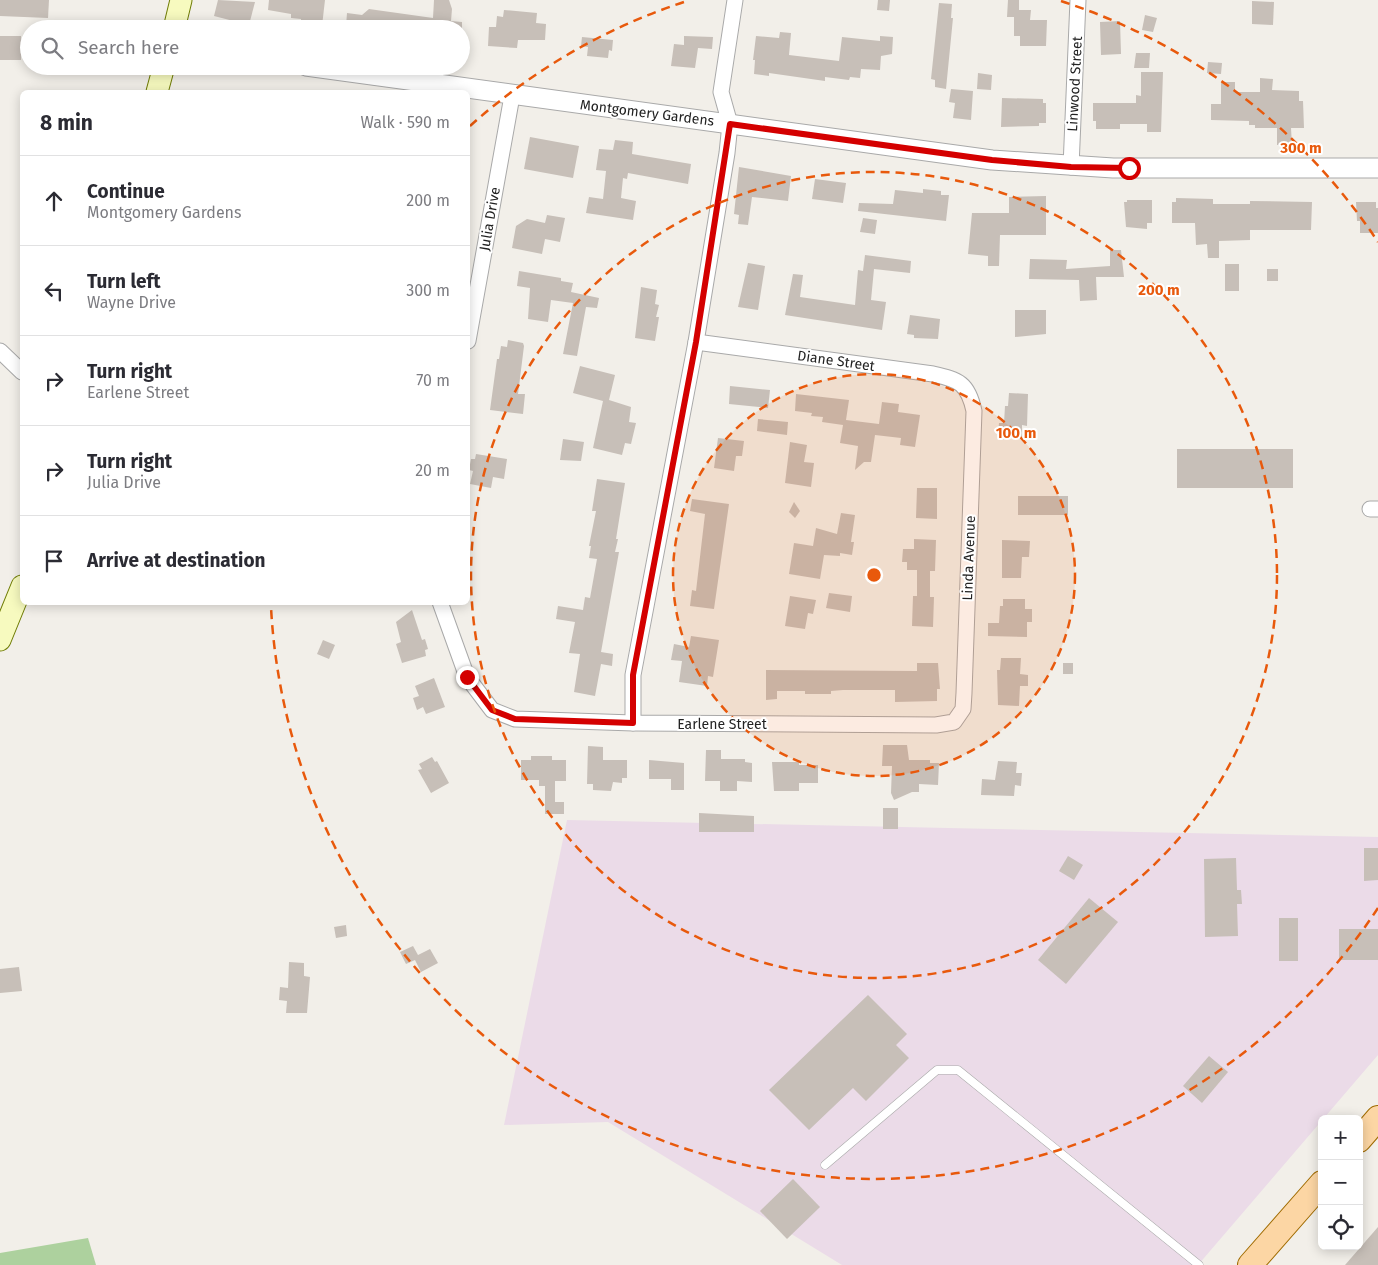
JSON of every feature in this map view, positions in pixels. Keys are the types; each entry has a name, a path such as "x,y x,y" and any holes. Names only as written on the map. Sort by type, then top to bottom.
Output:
{"main road":[{"path":"176,20 181,0"},
{"path":"158,90 162,75"},
{"path":"0,640 20,591"},
{"path":"1363,1135 1378,1118"},
{"path":"1250,1265 1318,1188"}],"street":[{"path":"633,723 633,675 696,342 730,124 721,92 735,0"},
{"name":"Linwood Street","path":"1071,167 1078,0"},
{"name":"Montgomery Gardens","path":"368,75 983,159 1071,167 1378,168"},
{"name":"Julia Drive","path":"470,330 512,96"},
{"name":"Diane Street","path":"696,342 933,374 956,380 970,393"},
{"path":"0,351 20,370"},
{"name":"Linda Avenue","path":"954,722 962,709 964,693 974,411 970,393"},
{"name":"Earlene Street","path":"441,605 467,677 492,710 515,719 633,723 936,725 954,722"}],"lane":[{"path":"825,1165 937,1070 958,1070 1199,1265"}],"shaded area":[{"path":"567,820 1378,837 1378,1055 1327,1115 1318,1115 1318,1125 1198,1265 842,1265 608,1122 504,1125"}],"green space":[{"path":"88,1238 96,1265 0,1265 0,1253"}],"building":[{"path":"0,0 49,0 48,18 0,16"},
{"path":"218,0 255,2 250,20 230,20 214,16"},
{"path":"269,0 325,0 323,20 301,20 291,18 291,14 268,10"},
{"path":"434,0 449,0 452,9 451,20 346,20 347,13 362,15 369,9 433,18"},
{"path":"878,0 890,0 889,11 877,10"},
{"path":"1008,0 1019,0 1019,10 1031,10 1030,20 1047,20 1046,46 1020,46 1020,36 1014,36 1014,17 1007,17"},
{"path":"1252,1 1274,2 1273,25 1252,24"},
{"path":"939,3 952,4 951,18 953,18 946,89 935,87 935,80 931,79"},
{"path":"504,10 537,13 536,23 546,24 545,40 518,40 517,48 488,46 489,27 496,27 497,16 503,17"},
{"path":"1145,15 1157,18 1153,32 1142,30"},
{"path":"1120,21 1121,54 1101,55 1100,22"},
{"path":"780,32 791,33 789,55 839,61 842,37 880,41 880,36 893,37 892,54 881,56 880,70 861,69 860,78 850,77 849,80 825,77 825,81 769,73 769,76 754,74 755,60 753,60 756,36 779,38"},
{"path":"0,36 20,36 20,60 0,60"},
{"path":"684,36 713,37 712,49 698,48 695,68 671,66 674,44 684,45"},
{"path":"582,37 613,40 612,51 609,50 608,58 587,56 588,47 581,46"},
{"path":"1136,53 1150,53 1149,68 1134,68"},
{"path":"1208,62 1222,63 1221,74 1207,73"},
{"path":"1141,72 1163,72 1161,132 1147,132 1147,124 1120,124 1120,129 1096,129 1096,121 1093,121 1093,103 1136,103 1136,95 1141,96"},
{"path":"978,73 992,75 991,90 977,89"},
{"path":"1260,78 1273,79 1272,90 1299,91 1299,101 1303,101 1304,128 1291,128 1292,145 1277,145 1277,128 1255,128 1255,125 1249,125 1249,121 1211,120 1211,104 1221,104 1221,82 1235,82 1235,92 1260,92"},
{"path":"951,89 973,91 971,120 953,118 955,103 949,102"},
{"path":"1002,98 1043,99 1043,103 1046,103 1046,123 1039,123 1039,126 1001,127"},
{"path":"530,137 579,146 573,178 524,169"},
{"path":"615,140 633,142 632,154 691,164 688,184 628,173 627,179 623,178 621,198 636,201 633,220 586,213 589,197 603,199 606,171 596,170 599,149 613,150"},
{"path":"739,167 791,176 788,201 752,197 748,225 738,224 739,215 734,214"},
{"path":"815,179 846,183 843,203 812,199"},
{"path":"923,189 941,191 941,195 949,195 946,221 858,211 859,203 893,204 895,190 923,193"},
{"path":"1046,196 1046,235 1000,235 999,266 988,266 988,256 968,254 972,213 1009,213 1009,197"},
{"path":"1176,198 1213,199 1213,204 1250,204 1250,201 1312,202 1311,230 1250,230 1250,240 1219,241 1219,258 1208,258 1207,244 1196,245 1195,223 1172,223 1172,202 1176,202"},
{"path":"1127,200 1152,200 1152,223 1147,223 1147,229 1126,227 1124,202 1127,202"},
{"path":"1356,202 1376,202 1376,208 1378,208 1378,233 1360,233 1360,221 1357,221"},
{"path":"547,215 565,218 560,242 545,239 542,254 512,248 516,226 527,219 545,223"},
{"path":"863,218 877,220 875,234 860,232"},
{"path":"1110,250 1121,250 1124,277 1096,277 1097,300 1080,301 1079,280 1029,279 1030,259 1067,260 1066,269 1110,266"},
{"path":"865,255 911,261 910,273 874,269 871,300 886,302 882,330 785,315 793,274 803,275 800,297 855,305 858,270 863,271"},
{"path":"748,263 765,266 758,310 738,307"},
{"path":"1225,264 1239,264 1239,291 1225,291"},
{"path":"1267,269 1278,269 1278,281 1267,281"},
{"path":"519,271 561,278 561,281 573,283 571,292 599,298 597,308 586,307 577,356 563,354 573,303 551,300 548,322 528,319 530,288 517,286"},
{"path":"641,287 657,290 655,304 659,305 656,317 659,317 655,341 635,338"},
{"path":"1015,310 1046,310 1046,334 1015,337"},
{"path":"910,315 940,319 938,339 914,338 914,335 907,334"},
{"path":"508,340 523,343 524,346 518,394 525,394 523,414 490,410 497,359 499,359 501,346 507,347"},
{"path":"580,366 615,375 609,400 631,407 629,422 636,423 631,444 625,443 622,455 593,448 603,401 573,393"},
{"path":"730,386 770,390 768,408 729,404"},
{"path":"1009,393 1028,394 1027,426 1022,425 1022,438 998,436 999,423 1004,423 1005,406 1008,406"},
{"path":"796,394 849,400 846,420 879,424 882,402 899,404 898,412 920,415 915,447 900,445 901,438 875,435 871,462 864,462 855,470 858,446 840,443 843,425 822,422 823,417 811,416 812,413 795,411"},
{"path":"758,419 788,422 787,435 757,431"},
{"path":"718,438 744,441 742,456 736,456 734,471 714,468"},
{"path":"563,439 584,442 581,461 560,460"},
{"path":"790,442 807,445 804,462 814,463 811,487 785,483"},
{"path":"1177,449 1293,449 1293,488 1177,488"},
{"path":"476,454 507,459 504,479 493,477 491,488 470,484 473,471 470,470 471,459 475,459"},
{"path":"597,479 625,483 616,539 618,539 615,552 619,552 601,652 613,654 612,666 601,664 595,696 574,692 580,654 569,653 575,622 556,619 558,606 583,610 585,597 590,598 597,559 589,558 591,546 589,546 596,511 592,511"},
{"path":"917,488 937,488 937,519 916,518"},
{"path":"1018,496 1068,496 1068,515 1018,515"},
{"path":"692,499 729,504 714,609 690,606 692,590 696,591 705,514 690,511"},
{"path":"794,502 800,511 795,518 789,512"},
{"path":"841,513 855,515 851,542 854,542 852,555 840,553 840,556 824,555 820,579 789,574 794,543 813,546 816,528 837,534"},
{"path":"914,539 936,540 935,571 930,571 930,597 934,597 933,627 912,626 913,596 917,596 917,570 907,570 907,562 902,562 903,549 914,549"},
{"path":"1002,540 1030,541 1029,557 1022,557 1021,578 1002,578"},
{"path":"829,593 852,596 850,612 826,608"},
{"path":"790,596 816,600 813,614 808,613 805,629 785,626"},
{"path":"1003,599 1025,599 1025,609 1032,609 1032,622 1027,622 1027,637 988,636 988,623 999,623 1000,606 1003,606"},
{"path":"412,610 422,640 425,639 428,649 425,650 426,656 402,663 396,644 401,642 396,622"},
{"path":"691,636 719,640 713,677 708,676 707,686 679,682 682,661 671,660 674,644 689,647"},
{"path":"323,640 335,645 329,659 317,654"},
{"path":"1001,658 1021,658 1020,674 1028,675 1028,686 1020,686 1019,706 998,705 997,670 1000,670"},
{"path":"917,663 938,663 940,689 937,689 937,701 895,702 895,690 843,690 831,691 831,694 805,694 805,691 777,691 777,699 766,700 766,670 917,671"},
{"path":"1063,663 1073,663 1073,674 1063,674"},
{"path":"434,678 445,707 426,714 423,707 417,710 413,698 419,696 415,686"},
{"path":"883,745 907,745 909,760 930,760 930,763 939,763 938,785 919,784 919,792 912,792 894,800 891,793 892,766 882,766"},
{"path":"588,746 603,747 603,760 627,760 627,778 622,778 622,783 613,782 611,791 593,790 593,784 587,784"},
{"path":"706,750 721,750 721,759 745,759 745,762 752,763 752,782 737,781 737,791 720,791 720,781 705,781"},
{"path":"531,756 552,756 552,760 566,760 566,781 555,781 555,802 564,802 564,814 545,814 545,786 539,786 539,780 521,780 521,760 531,760"},
{"path":"432,757 435,762 437,761 449,783 431,793 418,770 422,769 419,764"},
{"path":"649,760 684,763 684,790 671,790 671,779 649,779"},
{"path":"998,761 1017,762 1016,773 1022,773 1021,786 1015,785 1014,796 981,795 982,779 995,780"},
{"path":"772,762 799,762 799,765 818,765 818,783 799,783 799,791 774,791"},
{"path":"883,808 898,808 898,829 883,829"},
{"path":"699,813 754,816 754,832 699,832"},
{"path":"1364,848 1378,848 1378,880 1364,881"},
{"path":"1068,856 1083,865 1074,880 1059,871"},
{"path":"1236,858 1237,890 1241,890 1242,904 1237,904 1238,936 1205,937 1204,859"},
{"path":"1089,898 1118,922 1066,984 1038,960"},
{"path":"1279,918 1298,918 1298,961 1279,961"},
{"path":"346,925 347,936 336,938 334,927"},
{"path":"1339,929 1378,929 1378,960 1339,960"},
{"path":"413,946 418,955 430,949 438,963 421,972 415,960 406,964 400,952"},
{"path":"289,962 304,963 304,976 310,977 307,1013 286,1013 287,1001 279,1000 280,987 288,988"},
{"path":"19,967 22,991 0,993 0,969"},
{"path":"868,995 907,1034 896,1045 909,1058 866,1101 853,1088 809,1130 769,1090"},
{"path":"1209,1056 1228,1072 1202,1103 1183,1086"},
{"path":"793,1179 820,1207 787,1239 760,1211"},
{"path":"1378,1227 1378,1265 1345,1265 1358,1250 1363,1250 1363,1244"}],"route":[{"path":"467,677 492,710 515,719 543,722 633,723 633,675 696,342 727,153 730,124 992,160 1071,167 1129,168"}]}
